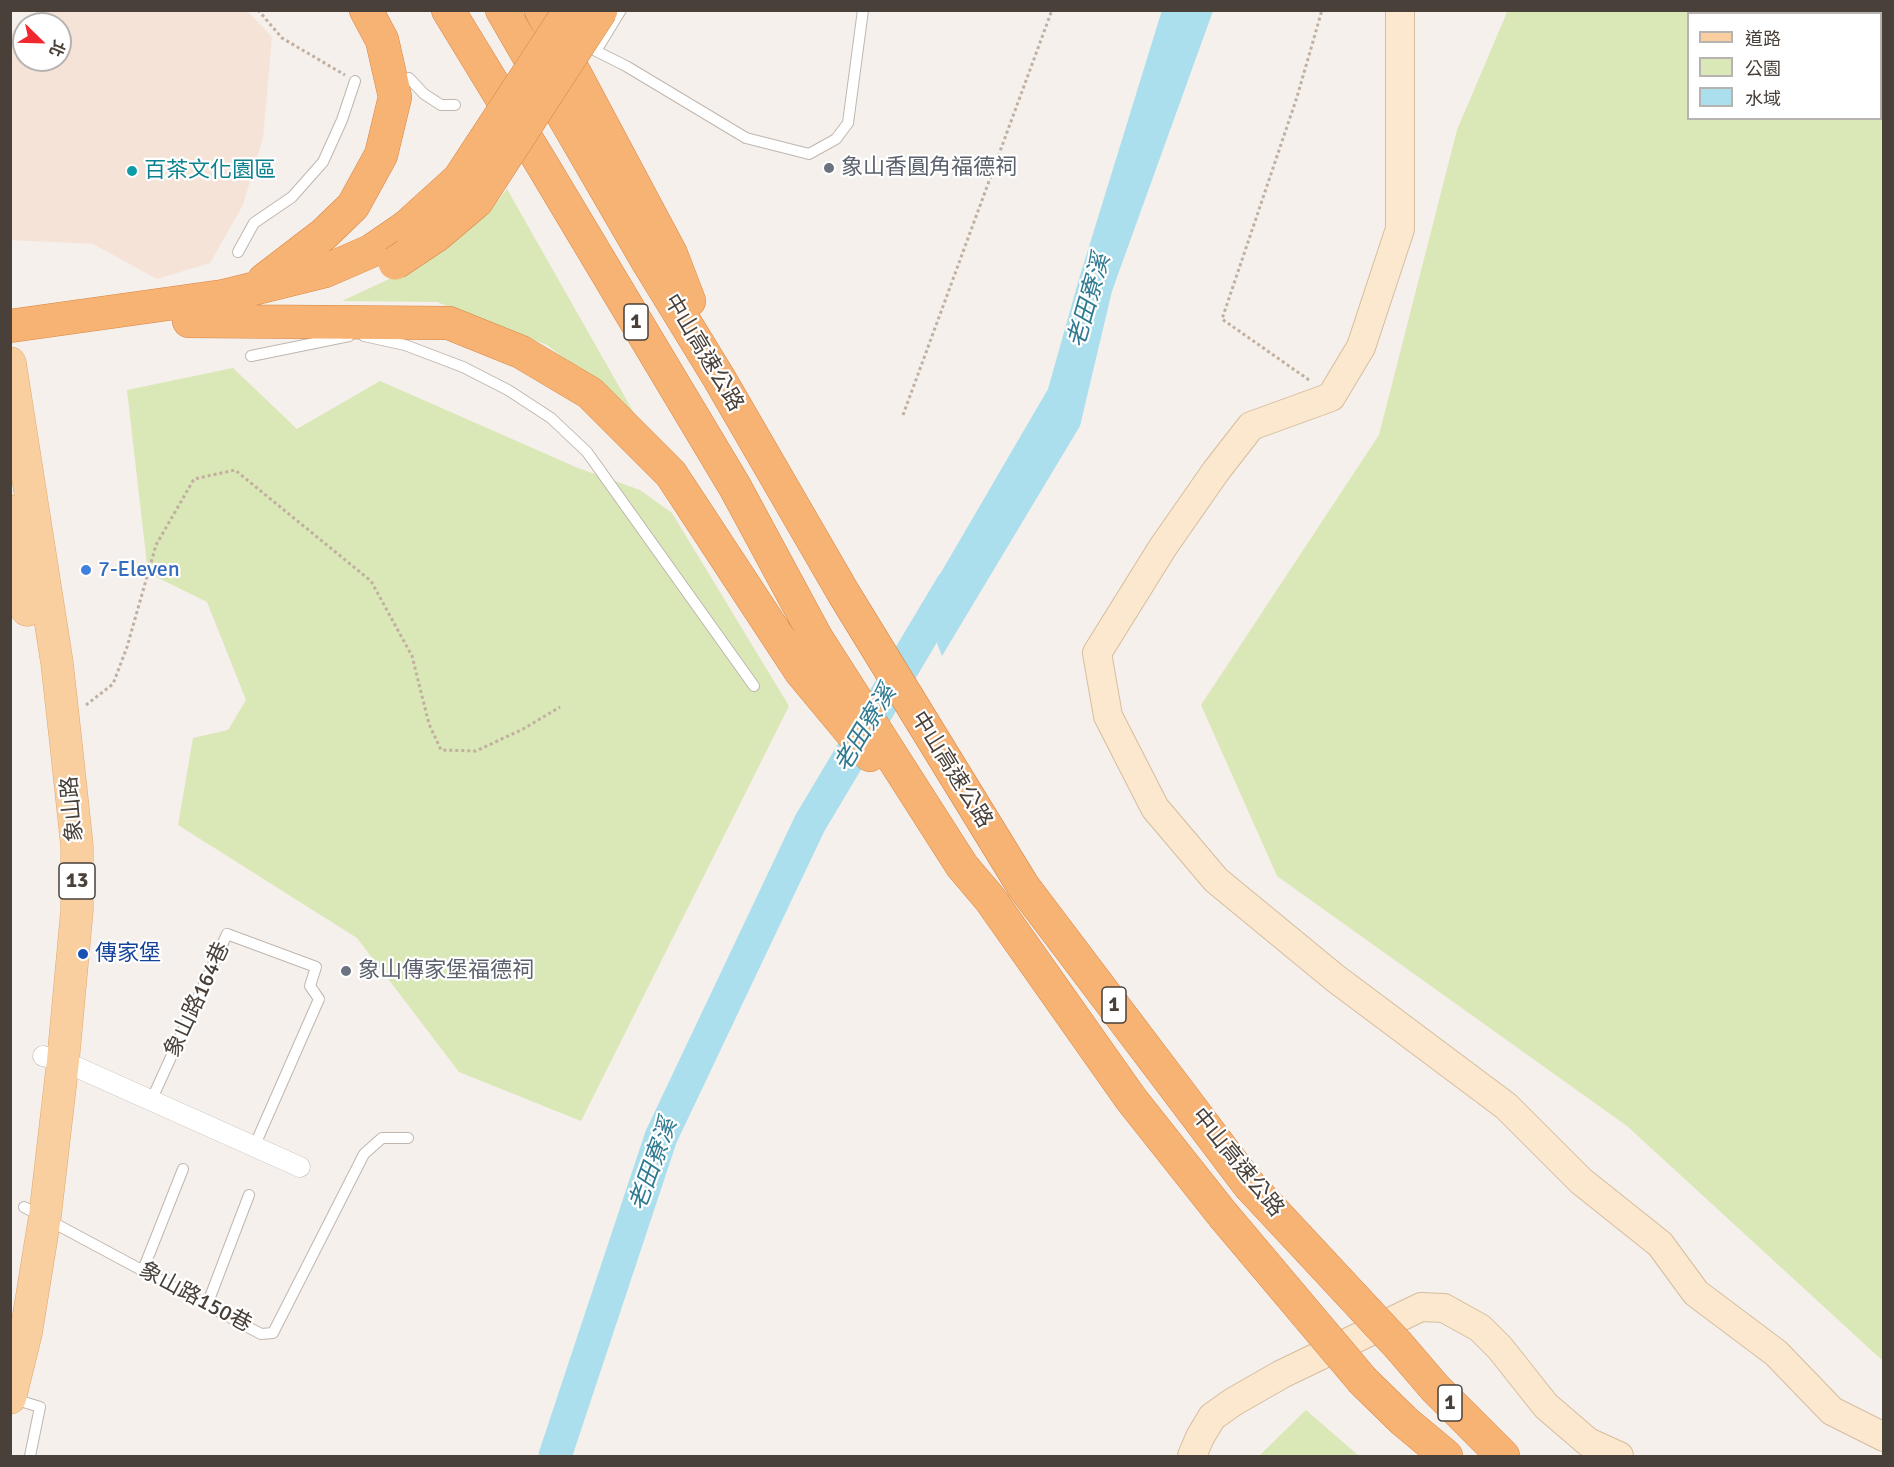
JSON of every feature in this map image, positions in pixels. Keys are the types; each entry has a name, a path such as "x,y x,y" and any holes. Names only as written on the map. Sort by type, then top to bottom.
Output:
{"highway":[{"path":"254,288 324,234 353,206 381,155 395,98 382,40 366,10"},
{"name":"中山高速公路","path":"448,10 735,488 817,639 962,866 990,899 1131,1099 1224,1215 1363,1381 1404,1421 1446,1456"},
{"name":"中山高速公路","path":"502,10 844,594 1023,886 1250,1185 1436,1388 1503,1456"},
{"path":"541,10 671,254 719,378"},
{"path":"10,326 224,296 325,271 371,251 406,227 459,179 570,10"},
{"path":"10,348 189,321 328,289 395,263 436,235 477,201 601,10"},
{"path":"189,321 449,323 521,352 590,393 671,474 801,672 962,866"}],"main road":[{"name":"象山路","path":"10,363 18,527 57,844 58,908 53,1058"},
{"name":"象山路","path":"10,1398 26,1333 35,1212 53,1058 77,910 76,846 62,710 18,527"},
{"name":"象山路","path":"10,1307 35,1212"}],"street":[{"path":"1400,10 1400,229 1360,347 1331,397 1251,426 1216,471 1163,547 1097,653 1108,716 1155,808 1216,880 1335,978 1506,1106 1581,1181 1660,1244 1696,1293 1776,1353 1832,1411 1884,1437"},
{"path":"53,1058 300,1167"},
{"path":"1192,1456 1212,1417 1233,1402 1281,1374 1421,1307 1444,1308 1480,1328 1500,1348 1546,1406 1588,1442 1619,1456"}],"lane":[{"path":"621,10 596,51 626,66 746,138 809,154 836,140 848,123 863,10"},
{"path":"410,78 424,94 441,105 455,105"},
{"path":"238,252 254,223 292,197 323,162 342,120 355,81"},
{"path":"251,356 356,335 405,345 463,367 508,390 551,418 587,452 754,686"},
{"name":"象山路164巷","path":"151,1101 227,934 316,967 310,986 319,999 254,1147"},
{"name":"象山路150巷","path":"35,1212 261,1334 273,1333 364,1155 382,1138 408,1138"},
{"path":"143,1270 183,1169"},
{"path":"207,1305 249,1195"},
{"path":"10,1398 40,1407 30,1456"}],"path":[{"path":"258,10 282,38 355,81"},
{"path":"903,415 1052,10"},
{"path":"1322,10 1297,97 1222,319 1331,397"},
{"path":"62,710 88,705 113,684 127,647 156,545 194,478 235,470 371,581 412,656 429,724 441,750 476,751 523,729 560,707"}],"shaded area":[{"name":"百茶文化園區","path":"48,10 247,11 272,37 263,138 243,205 210,263 157,279 93,244 11,240 11,32 12,72 72,72 72,12 45,12"}],"green space":[{"path":"1508,10 1883,11 1883,1361 1627,1126 1277,876 1201,705 1379,435 1457,130"},
{"path":"507,189 634,413 547,345 437,302 342,301 415,267 489,212"},
{"path":"233,368 297,429 380,381 578,468 640,490 672,513 789,706 581,1121 459,1072 357,938 178,825 193,738 228,730 246,700 207,602 148,573 127,390"},
{"path":"1306,1410 1359,1456 1259,1456"}],"water":[{"name":"老田寮溪","path":"1162,10 1213,11 1112,291 1080,426 942,656 922,605 1048,389 1079,279"}],"waterway":[{"name":"老田寮溪","path":"555,1456 661,1137 810,823 952,585"}],"place":[{"name":"象山香圓角福德祠","path":"829,168"},
{"name":"百茶文化園區","path":"132,171"},
{"name":"7-Eleven","path":"86,570"},
{"name":"傳家堡","path":"83,954"},
{"name":"象山傳家堡福德祠","path":"346,971"}]}
